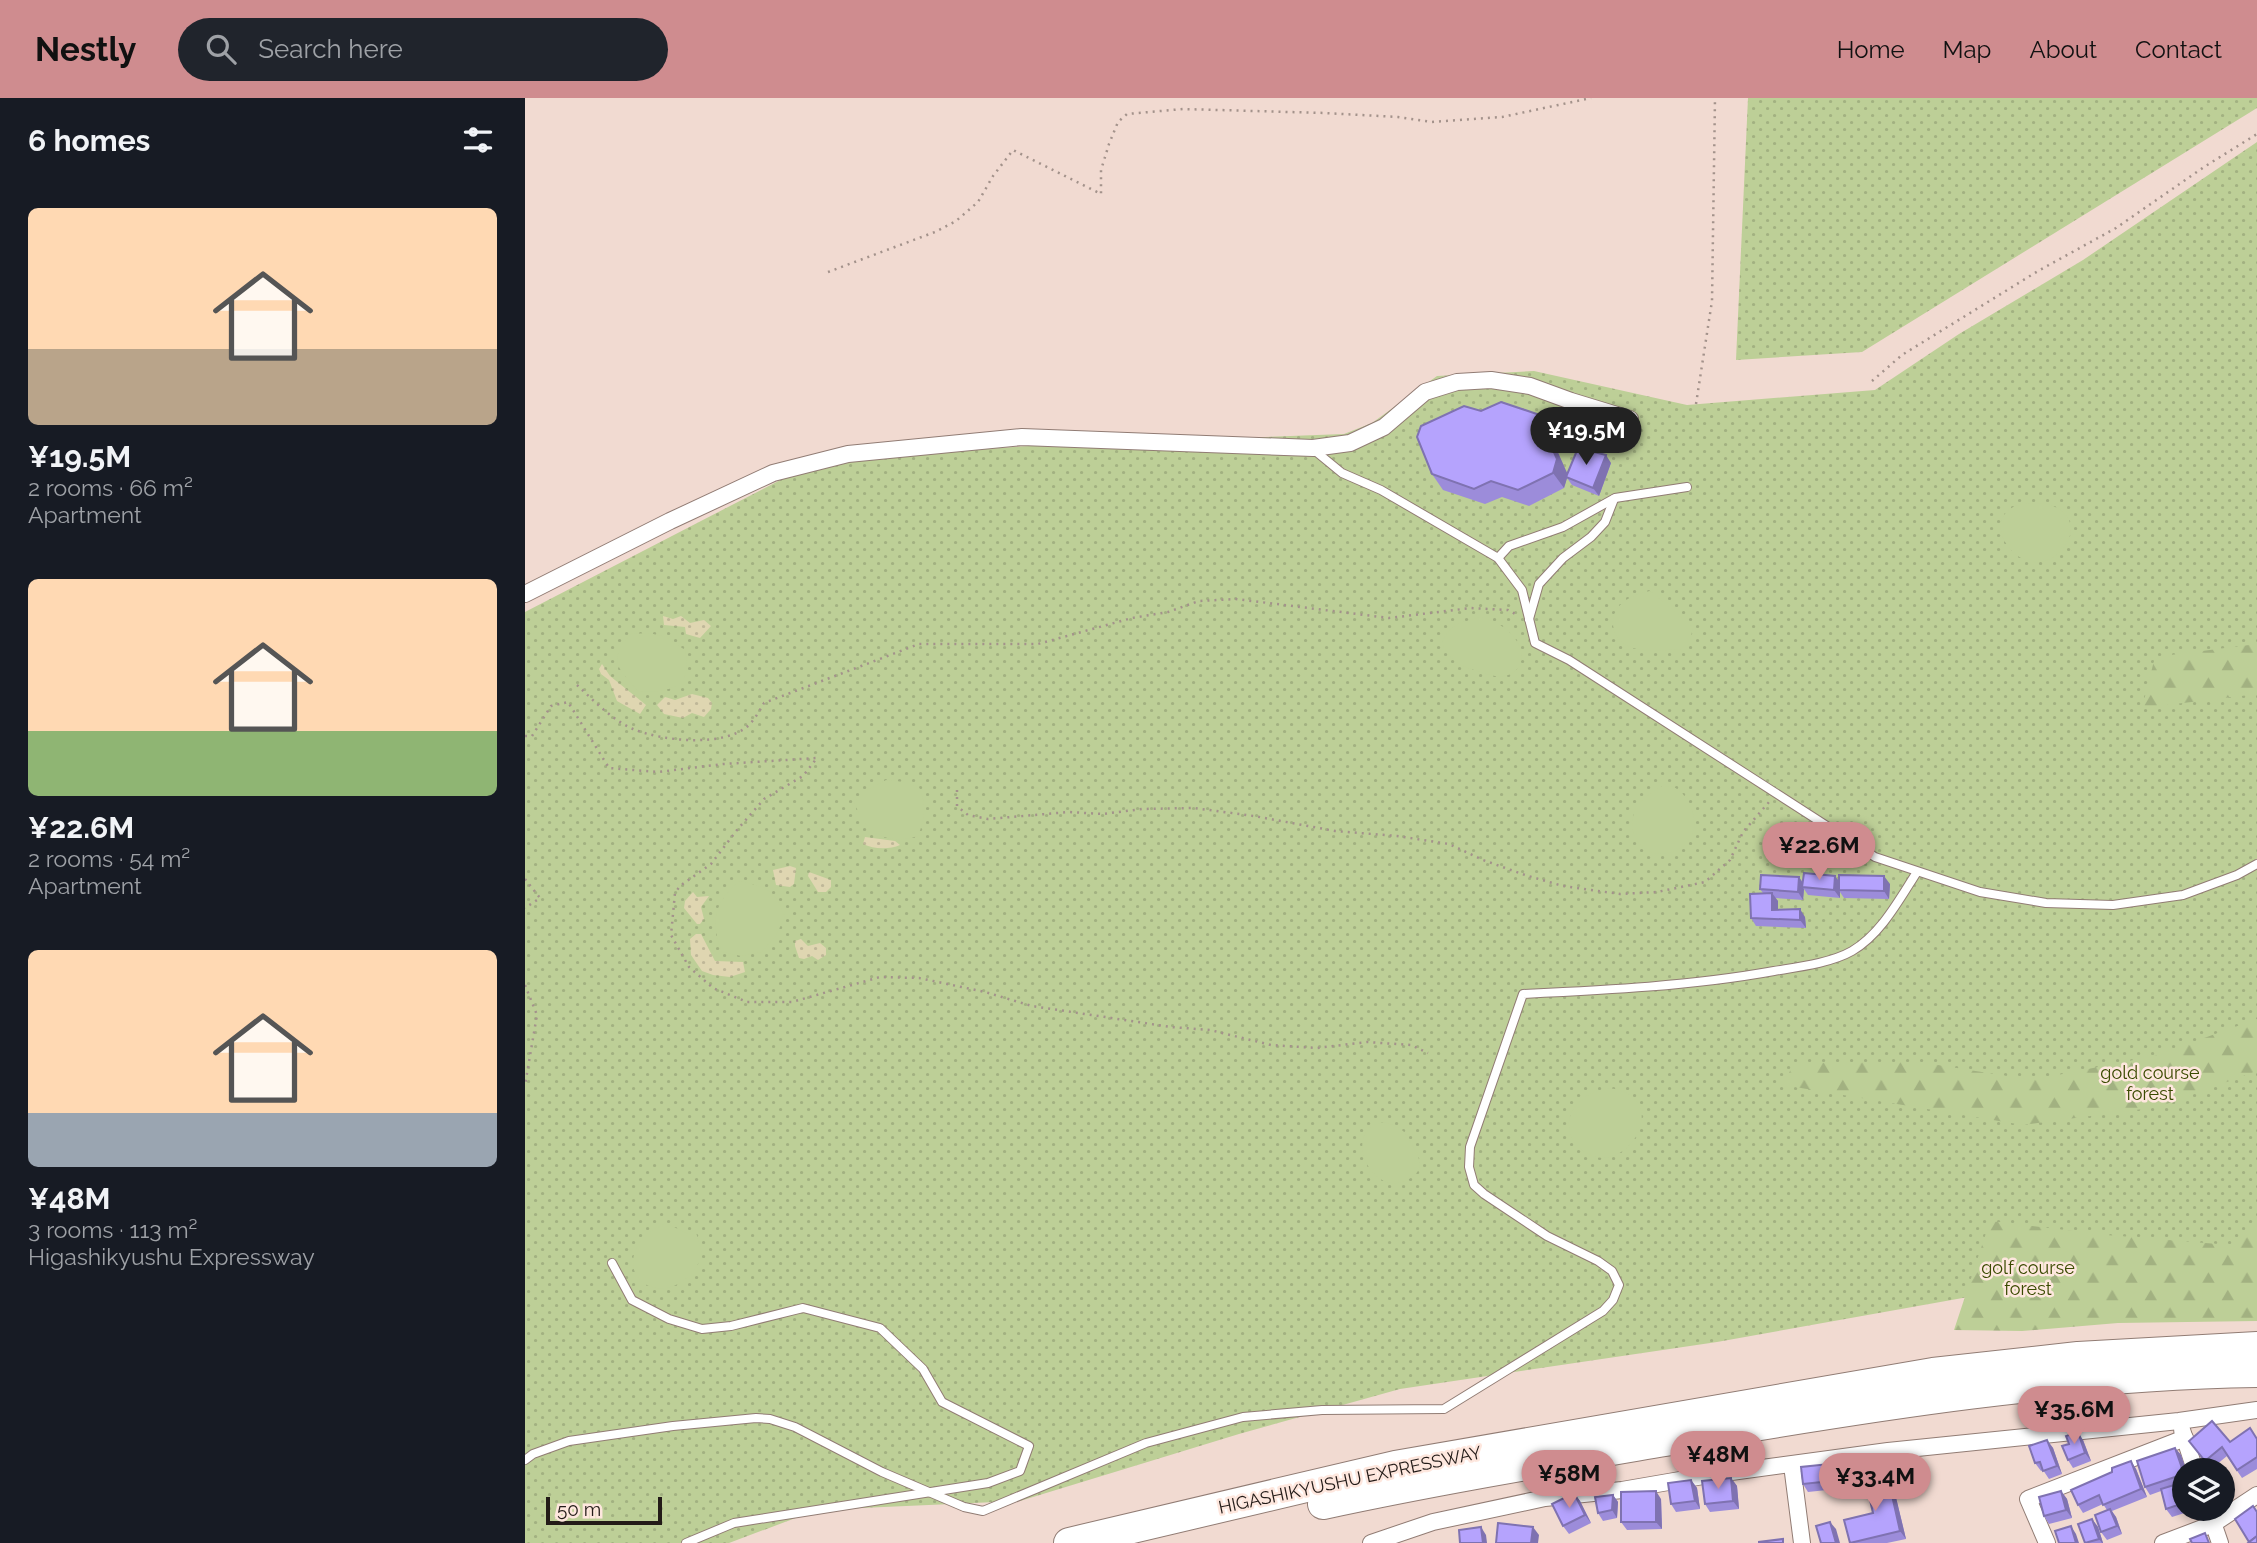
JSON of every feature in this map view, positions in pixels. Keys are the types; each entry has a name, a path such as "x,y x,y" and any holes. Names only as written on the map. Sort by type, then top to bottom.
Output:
{"highway":[{"name":"HIGASHIKYUSHU EXPRESSWAY","path":"1069,1543 1395,1466 1933,1373 2078,1357 2257,1347"},
{"name":"HIGASHIKYUSHU EXPRESSWAY","path":"1149,1543 1402,1487 1773,1422 2075,1381 2257,1373"}],"street":[{"path":"525,594 773,473 848,454 1021,438 1313,448 1350,443 1384,427 1425,392 1457,382 1492,380 1530,386 1630,419"},
{"path":"1371,1543 1433,1522 1545,1498 1622,1490 1709,1475 1985,1440 2179,1421 2257,1410"},
{"path":"2179,1421 2191,1458"},
{"path":"2047,1543 2028,1499 2185,1438"},
{"path":"1792,1465 1802,1543"},
{"path":"2235,1505 2257,1495"},
{"path":"2164,1543 2201,1521"},
{"path":"2212,1521 2220,1543"}],"lane":[{"path":"1313,448 1342,473 1381,490 1498,558 1522,590 1535,643 1569,660 1875,857 1980,892 2046,902 2113,905 2183,895 2237,875 2257,864"},
{"path":"1498,558 1509,546 1563,527 1615,498 1687,487"},
{"path":"1529,621 1539,584 1563,558 1591,537 1605,522 1615,498"},
{"path":"525,1460 533,1454 569,1441 673,1426 770,1419 795,1427 882,1472 964,1507 983,1511 1146,1443 1243,1416 1322,1410 1444,1409 1604,1311 1613,1300 1619,1285 1612,1271 1598,1261 1547,1236 1474,1185 1469,1167 1470,1147 1523,994 1657,987 1812,964 1851,951 1873,934 1895,907 1917,872"},
{"path":"612,1263 632,1300 669,1319 702,1329 731,1326 803,1308 880,1328 923,1369 942,1402 1028,1446 1020,1471 988,1483 734,1523 686,1543"}],"path":[{"path":"828,272 935,232 956,221 978,202 1013,150 1101,194 1101,170 1109,144 1118,121 1128,114 1183,109 1325,113 1398,117 1432,122 1502,117 1591,98"},
{"path":"1696,404 1712,301 1715,98"},
{"path":"1872,381 1912,349 2038,271 2116,228 2257,134"},
{"path":"577,685 606,712 634,729 663,736 713,741 741,731 751,724 764,703 919,644 1038,644 1132,618 1168,612 1199,601 1236,599 1389,618 1471,608 1508,610 1529,621"},
{"path":"525,736 532,736 551,706 568,702 609,768 658,772 723,764 817,758 803,776 764,799 711,864 680,886 675,893 671,935 689,967 713,988 747,1002 792,1002 880,977 919,978 985,992 1032,1006 1171,1027 1210,1030 1271,1045 1317,1048 1367,1042 1411,1045 1428,1054"},
{"path":"957,790 957,806 968,815 988,819 1069,812 1103,814 1142,809 1194,808 1335,831 1449,844 1483,860 1563,886 1620,894 1657,892 1705,882 1730,860 1743,832 1776,794"},
{"path":"525,879 540,898 525,908"},
{"path":"525,985 537,1015 525,1085"}],"green space":[{"path":"1748,98 2257,98 2257,108 1862,352 1736,360"},
{"path":"2257,142 2257,1275 2119,1270 1717,1342 1400,1389 1239,1434 1020,1501 817,1510 729,1543 525,1543 525,612 788,476 849,458 1029,446 1344,434 1372,423 1437,376 1534,371 1687,405 1875,390 1959,334 2083,260"},
{"path":"2042,503 2060,510 2069,520 2071,532 2066,545 2057,555 2044,561 2030,561 2015,554 2005,543 2001,523 2003,516 2015,506"},
{"path":"1650,591 1693,627 1690,641 1682,649 1641,650 1623,643 1616,635 1613,622 1617,608 1635,595"},
{"path":"1481,617 1503,627 1519,644 1520,665 1511,674 1495,676 1468,668 1454,660 1444,648 1442,643 1445,636 1453,627"},
{"path":"649,633 666,637 685,650 686,673 677,686 660,691 638,691 620,669 617,657 619,650 631,634"},
{"path":"2257,644 2257,694 2142,708 2155,657"},
{"path":"886,780 919,787 924,812 918,836 906,839 886,838 870,829 864,821 854,802 866,791"},
{"path":"1662,786 1673,787 1682,793 1694,817 1694,828 1682,847 1661,854 1642,846 1635,836 1632,824 1639,804"},
{"path":"740,881 769,891 785,917 776,935 762,952 741,956 722,952 716,931 720,905"},
{"name":"gold course forest","path":"2257,1019 2257,1071 2158,1107 2023,1125 1783,1085 1794,1063 1919,1062 2032,1080 2154,1056"},
{"path":"1608,1088 1628,1094 1639,1105 1642,1118 1630,1145 1617,1154 1602,1158 1586,1153 1575,1143 1569,1122 1570,1115 1582,1099"},
{"path":"1384,1122 1404,1132 1420,1162 1418,1172 1407,1180 1394,1183 1382,1180 1372,1172 1365,1161 1362,1148 1364,1137 1371,1127"},
{"name":"golf course forest","path":"1990,1221 2106,1235 2230,1245 2257,1224 2257,1321 2118,1323 2022,1331 1954,1330"},
{"path":"666,1223 688,1234 695,1229 701,1257 692,1273 678,1284 654,1288 644,1284 637,1276 633,1267 634,1255 645,1236"}],"sand":[{"path":"663,616 673,619 681,616 690,623 704,620 711,626 700,638 686,634 685,627 664,625"},
{"path":"602,664 610,676 646,705 640,714 617,701 609,680 601,674 599,669"},
{"path":"692,694 708,698 712,703 711,709 704,717 692,713 683,718 664,714 657,705 665,697 675,700"},
{"path":"865,837 895,841 900,845 871,847 863,844"},
{"path":"790,866 796,868 794,884 790,887 776,885 773,870"},
{"path":"809,872 831,880 831,887 826,892 818,892 808,876"},
{"path":"693,892 697,897 709,896 701,907 704,919 700,924 697,924 684,908 685,901"},
{"path":"701,934 715,961 743,962 745,972 730,977 702,971 691,955 690,939"},
{"path":"801,939 808,946 820,943 826,948 826,955 818,960 812,956 799,958 795,941"}],"building":[{"path":"1501,402 1537,414 1557,459 1553,473 1518,490 1491,481 1474,489 1432,474 1417,437 1421,426 1464,406 1481,411"},
{"path":"1578,448 1606,455 1593,488 1566,477"},
{"path":"1804,873 1835,876 1834,890 1802,887"},
{"path":"1761,875 1799,877 1798,892 1760,889"},
{"path":"1839,875 1884,876 1884,891 1839,890"},
{"path":"1772,893 1772,910 1800,909 1800,920 1751,918 1750,894"},
{"path":"2212,1421 2230,1442 2250,1428 2257,1439 2257,1457 2237,1470 2235,1458 2229,1458 2222,1447 2209,1458 2203,1458 2189,1441"},
{"path":"2078,1432 2085,1453 2068,1460 2062,1446 2069,1444 2066,1436"},
{"path":"2047,1440 2057,1466 2043,1471 2040,1462 2035,1463 2029,1446"},
{"path":"2175,1448 2178,1458 2172,1458 2172,1478 2145,1487 2137,1461"},
{"path":"2131,1461 2141,1489 2103,1505 2099,1495 2078,1505 2071,1490"},
{"path":"1829,1464 1831,1481 1803,1484 1801,1467"},
{"path":"1887,1473 1900,1531 1850,1543 1844,1520 1873,1513 1865,1478"},
{"path":"1731,1478 1733,1501 1705,1504 1702,1481"},
{"path":"1691,1480 1695,1501 1671,1504 1668,1483"},
{"path":"2172,1486 2172,1507 2166,1509 2161,1489"},
{"path":"1656,1491 1656,1522 1621,1522 1621,1492"},
{"path":"2061,1491 2066,1510 2044,1516 2039,1497"},
{"path":"1574,1493 1585,1515 1563,1526 1552,1504"},
{"path":"1613,1495 1612,1510 1598,1513 1595,1497"},
{"path":"2253,1506 2257,1512 2257,1536 2249,1542 2235,1519"},
{"path":"2110,1509 2117,1526 2101,1532 2095,1515"},
{"path":"2092,1519 2099,1539 2085,1543 2078,1524"},
{"path":"1830,1522 1836,1543 1821,1543 1816,1526"},
{"path":"1498,1523 1533,1527 1531,1543 1496,1543"},
{"path":"2071,1526 2076,1543 2059,1543 2055,1531"},
{"path":"1481,1527 1483,1543 1460,1543 1459,1530"},
{"path":"2205,1533 2209,1543 2192,1543 2190,1539"},
{"path":"2257,1536 2257,1543 2248,1543"},
{"path":"1783,1539 1783,1543 1759,1543 1759,1542"}]}
